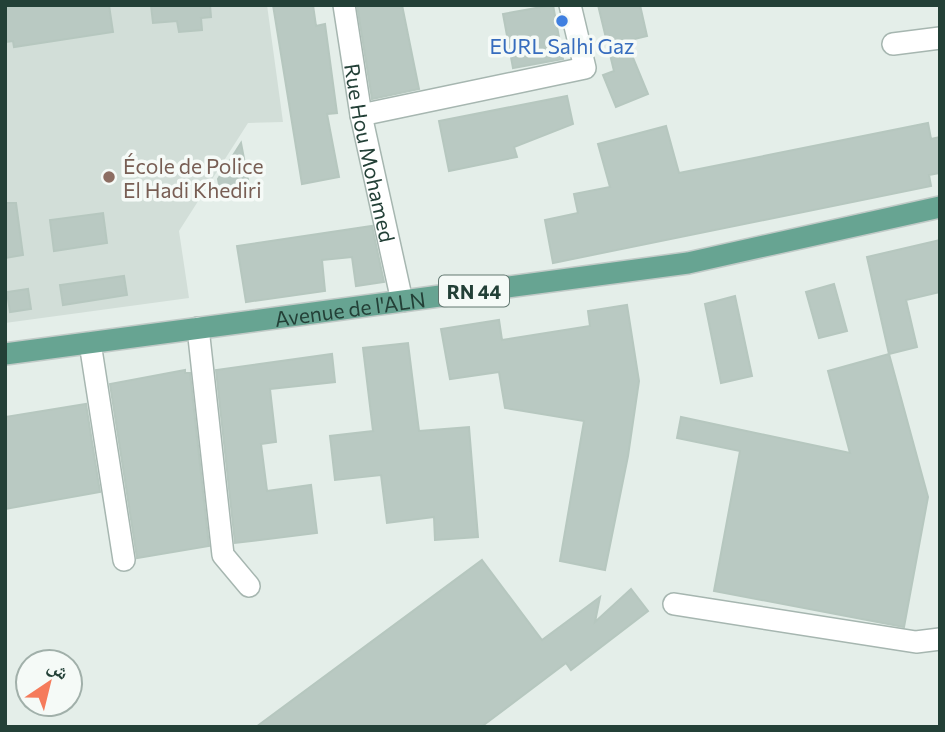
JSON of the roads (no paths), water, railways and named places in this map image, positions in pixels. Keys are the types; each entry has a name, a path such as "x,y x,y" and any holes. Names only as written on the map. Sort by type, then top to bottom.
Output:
{"main road":[{"name":"Avenue de l'ALN","path":"5,354 688,263 940,207"}],"street":[{"name":"Rue Hou Mohamed","path":"344,5 361,115 402,301"},
{"path":"361,115 585,68 570,5"},
{"path":"893,44 940,38"},
{"path":"198,328 223,555 249,586"},
{"path":"90,343 124,560"},
{"path":"674,604 916,642 940,639"}],"place":[{"name":"EURL Salhi Gaz","path":"562,21"},
{"name":"École de Police El Hadi Khediri","path":"109,177"}]}
